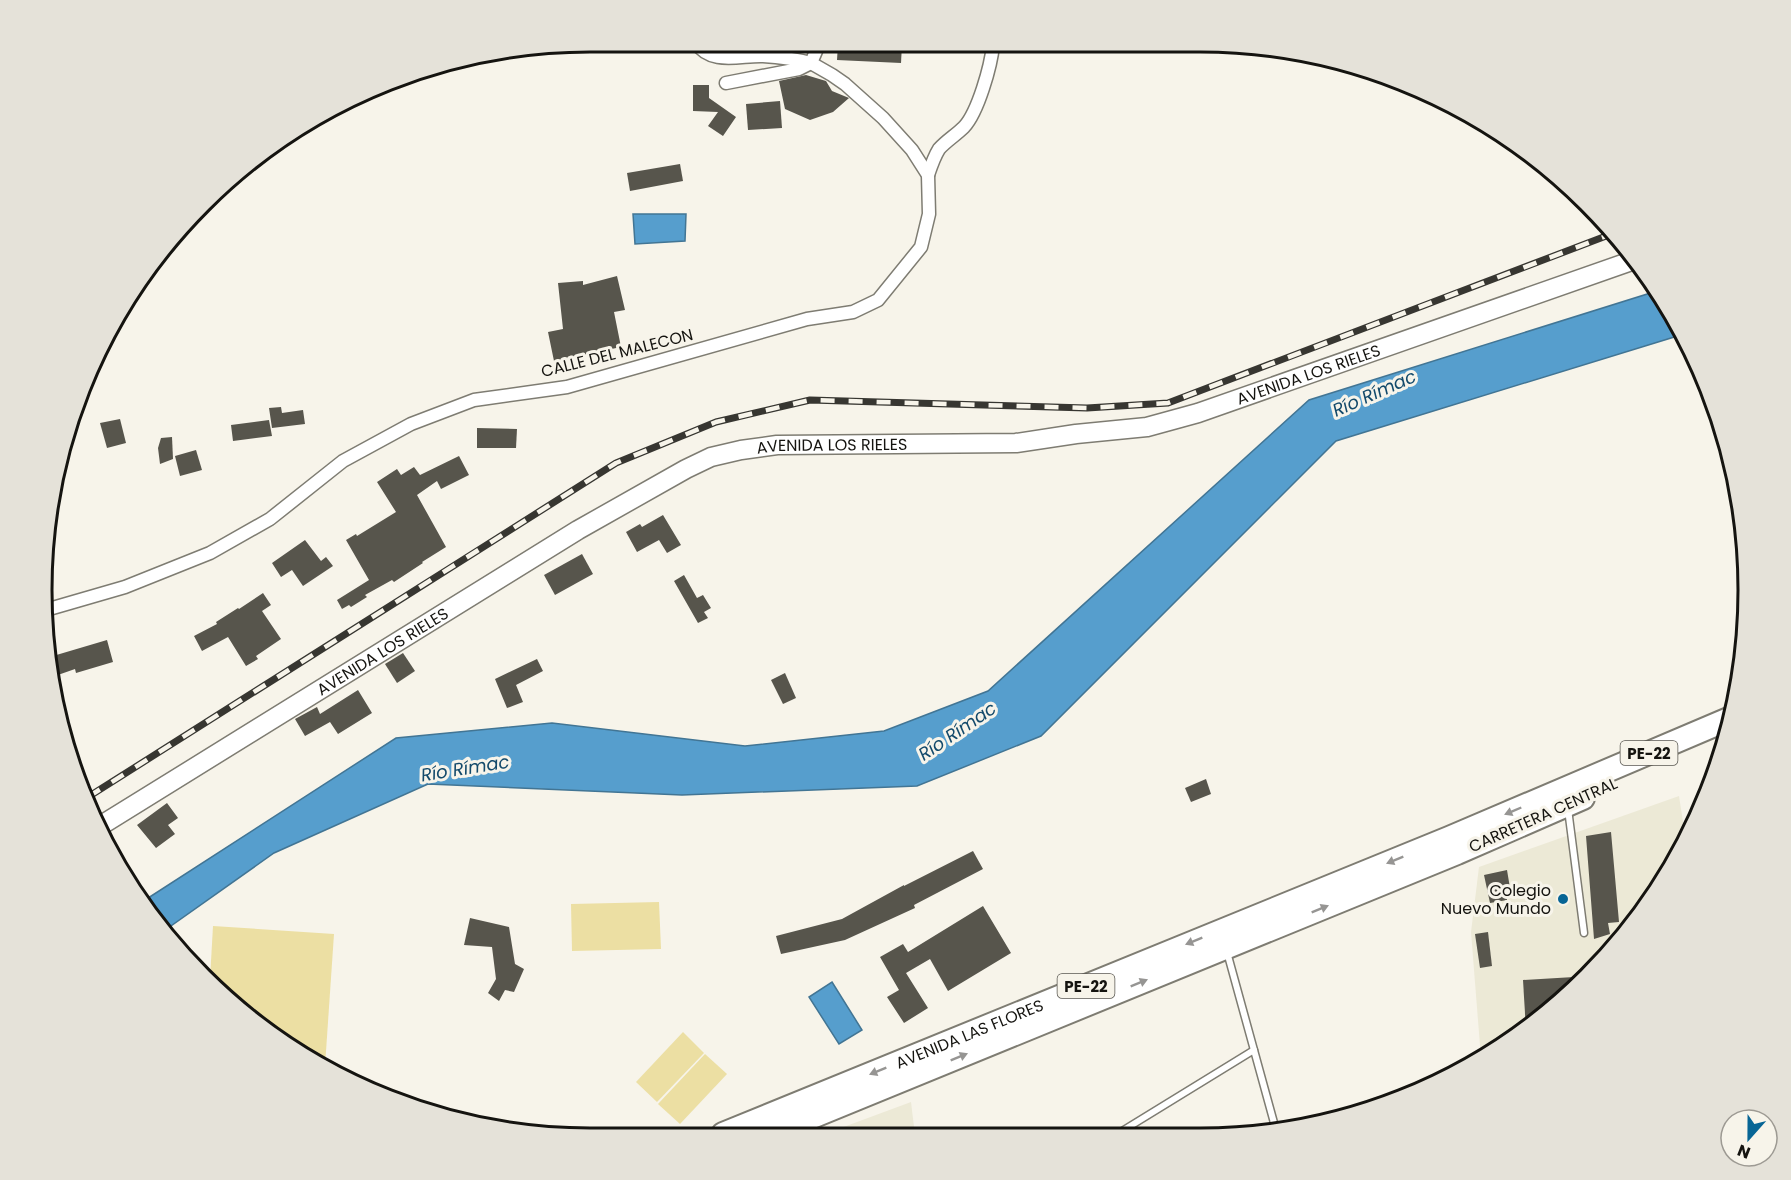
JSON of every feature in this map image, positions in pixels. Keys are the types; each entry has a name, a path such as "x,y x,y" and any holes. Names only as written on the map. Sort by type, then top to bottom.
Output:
{"highway":[{"name":"CARRETERA CENTRAL","path":"1453,846 1567,796 1722,723"},
{"name":"CARRETERA CENTRAL","path":"1567,796 1717,738"},
{"name":"AVENIDA LAS FLORES","path":"742,1127 909,1067 1453,846"},
{"name":"AVENIDA LAS FLORES","path":"783,1127 909,1067"}],"street":[{"path":"711,53 724,58 761,56 811,63 838,80 883,118 912,150 928,175"},
{"path":"726,83 799,69 811,63 815,53"},
{"path":"928,175 940,148 965,126 973,111 984,83 991,53"},
{"name":"CALLE DEL MALECON","path":"53,608 124,587 210,553 270,519 344,461 411,424 474,400 567,387 807,319 853,312 878,300 921,247 929,214 928,175"},
{"name":"AVENIDA LOS RIELES","path":"105,823 578,530 711,457 777,445 1016,443 1147,427 1209,409 1626,262"}],"lane":[{"path":"1567,796 1584,933"},
{"path":"1222,939 1274,1122"},
{"path":"1129,1127 1254,1050"}],"shaded area":[{"name":"Colegio Nuevo Mundo","path":"1679,796 1684,826 1648,889 1627,917 1581,970 1555,994 1500,1037 1480,1049 1471,932 1479,867"},
{"path":"659,902 661,949 572,951 571,904"},
{"path":"213,926 334,934 326,1058 291,1037 263,1016 210,970"},
{"path":"683,1032 704,1053 657,1102 636,1082"},
{"path":"705,1054 727,1074 680,1124 658,1104"},
{"path":"911,1102 914,1127 844,1127"}],"water":[{"path":"633,214 686,214 685,241 635,244"},
{"name":"Río Rímac","path":"1649,293 1675,337 1336,441 1041,736 917,786 682,795 428,784 274,853 171,926 149,897 396,738 552,723 745,746 884,731 988,691 1309,400"},
{"path":"832,982 862,1030 839,1044 809,997"}],"building":[{"path":"837,53 902,53 901,63 837,60"},
{"path":"806,75 826,81 832,91 849,98 833,112 810,120 785,109 779,81"},
{"path":"693,85 709,85 709,98 736,117 723,136 708,126 718,112 693,111"},
{"path":"780,101 782,128 748,130 746,104"},
{"path":"680,164 683,181 630,191 627,173"},
{"path":"617,276 625,310 614,312 621,347 554,361 548,332 563,329 558,283 583,281 583,285"},
{"path":"281,407 282,413 303,410 305,424 272,428 269,408"},
{"path":"120,419 126,443 107,448 100,423"},
{"path":"269,420 272,436 233,441 231,425"},
{"path":"477,428 517,429 516,448 477,448"},
{"path":"172,437 173,459 160,464 158,448 161,438"},
{"path":"196,450 202,470 180,476 175,456"},
{"path":"459,456 469,475 441,489 437,481 417,495 446,547 394,582 392,580 365,595 367,597 351,607 349,605 342,609 337,600 369,580 346,540 356,534 357,536 396,512 377,482 397,469 401,475 414,467 420,475"},
{"path":"663,515 681,545 667,553 659,540 637,552 626,532 640,524 642,527"},
{"path":"305,540 321,561 326,557 333,566 303,586 292,570 281,577 272,563"},
{"path":"582,554 593,574 555,595 544,575"},
{"path":"684,575 697,598 703,595 711,608 704,612 708,618 698,623 674,581"},
{"path":"263,593 271,605 262,611 281,639 256,656 258,659 246,666 228,637 202,651 194,636 217,624 216,622"},
{"path":"107,640 113,662 76,673 75,669 59,674 57,655"},
{"path":"403,653 415,671 397,683 385,664"},
{"path":"537,659 543,671 516,685 523,702 507,708 495,679"},
{"path":"785,673 796,698 783,704 771,680"},
{"path":"358,690 372,713 338,734 330,722 305,736 295,719 317,707 320,714"},
{"path":"1206,779 1211,794 1191,802 1185,788"},
{"path":"167,803 178,818 168,825 175,834 156,848 137,825"},
{"path":"1611,832 1619,922 1608,923 1610,934 1594,939 1586,836"},
{"path":"973,851 983,869 914,905 915,908 845,940 781,954 776,936 842,919"},
{"path":"1507,870 1510,888 1505,889 1507,900 1490,903 1484,875"},
{"path":"983,906 1011,953 948,991 930,959 906,973 928,1008 904,1023 887,997 899,990 880,957 903,944 908,952"},
{"path":"470,918 509,927 515,964 524,969 514,992 505,990 499,1001 488,993 496,979 492,947 464,945"},
{"path":"1488,932 1492,966 1480,968 1475,934"},
{"path":"1573,977 1525,1018 1523,980"}],"railway":[{"path":"92,794 616,463 716,422 810,400 1087,408 1168,403 1605,236"}],"place":[{"name":"Colegio Nuevo Mundo","path":"1563,899"}]}
